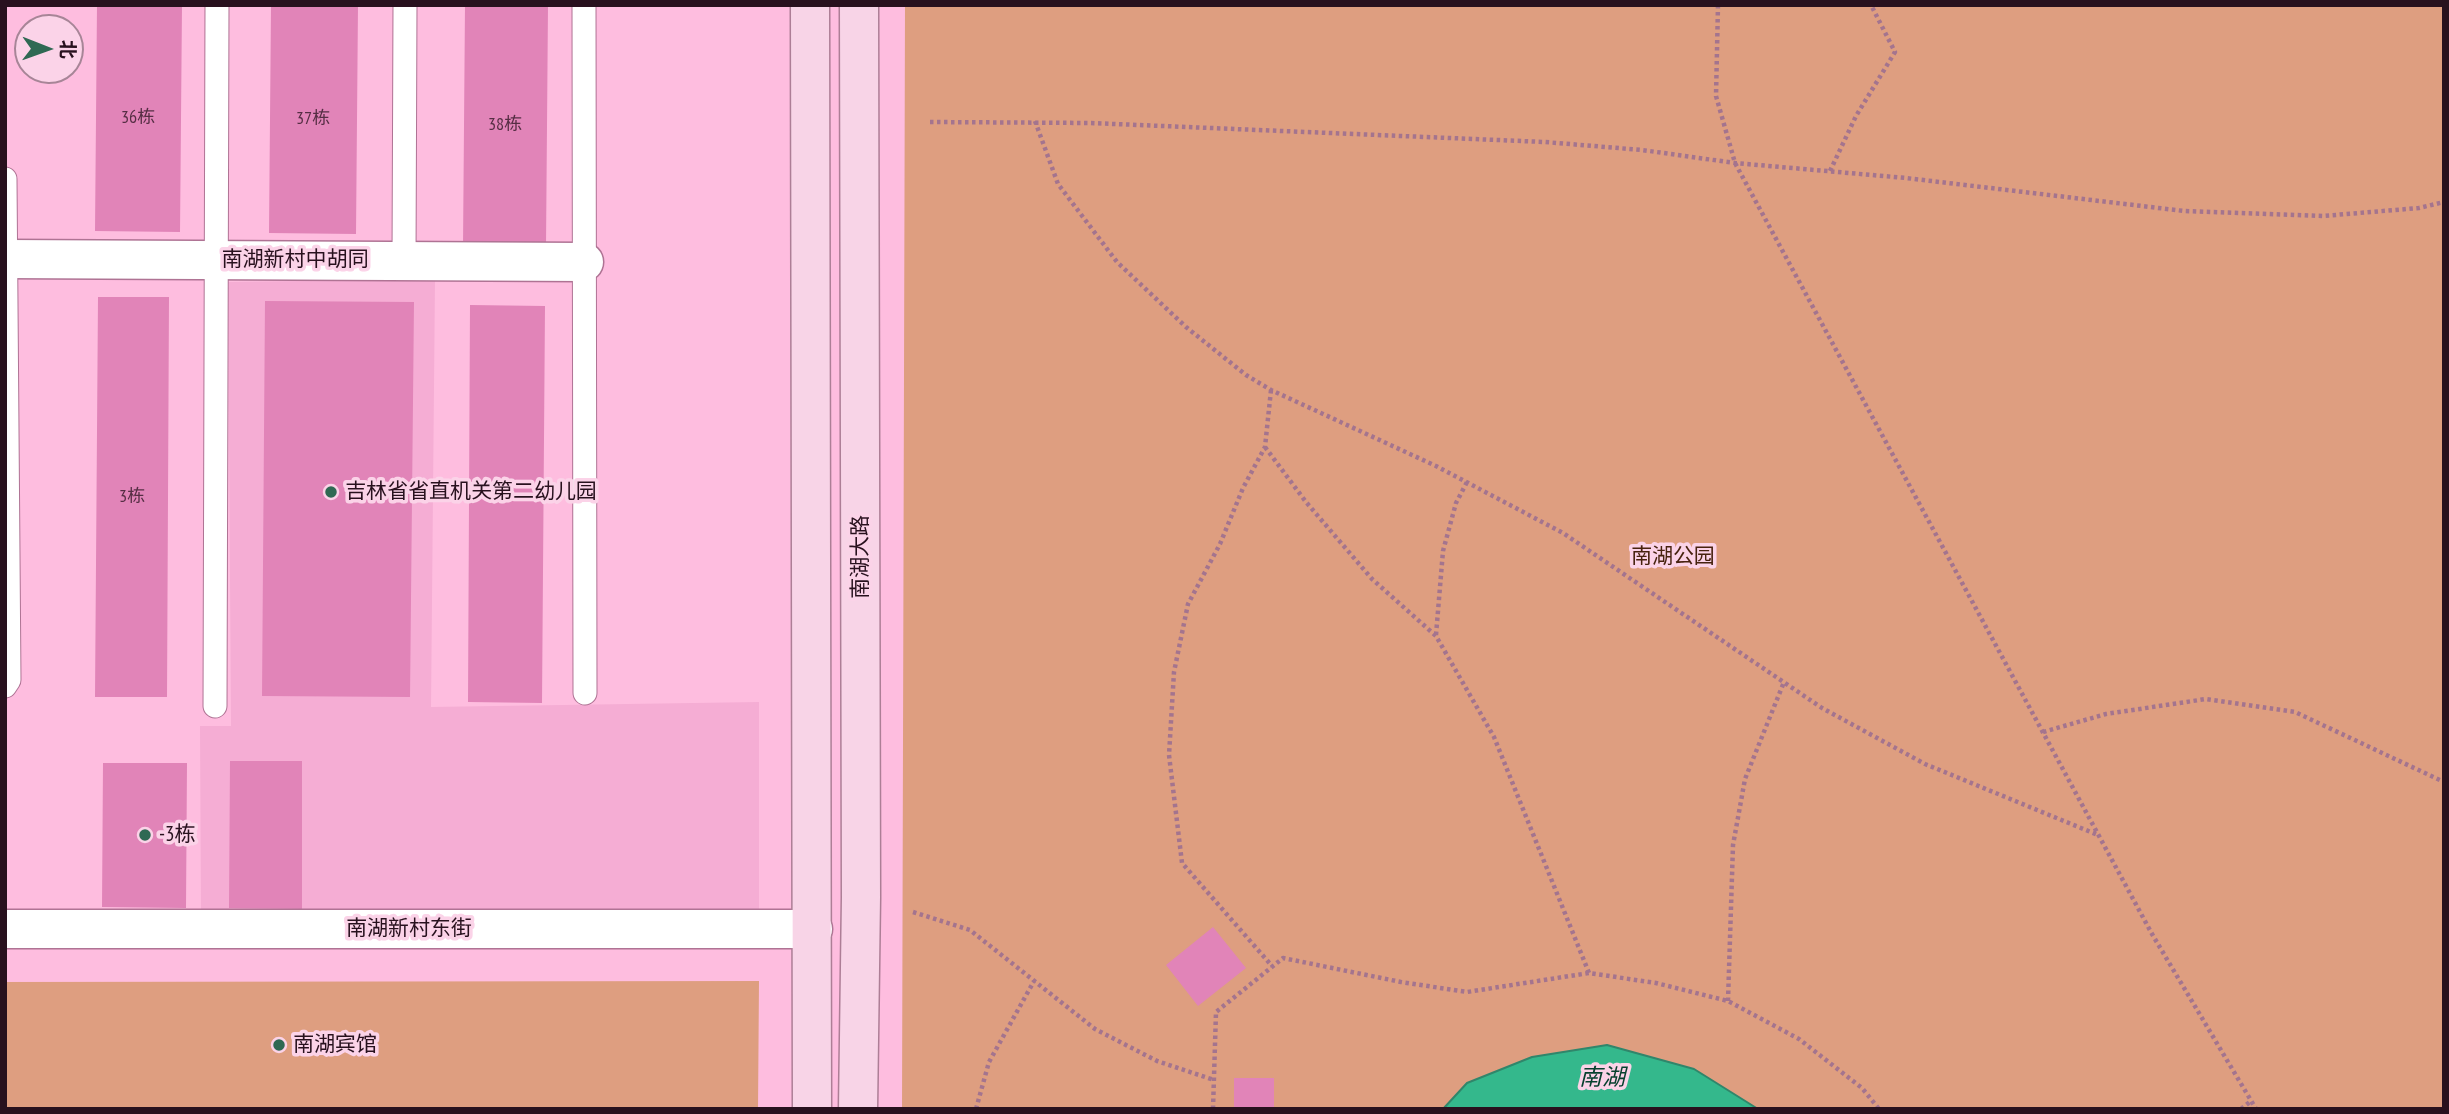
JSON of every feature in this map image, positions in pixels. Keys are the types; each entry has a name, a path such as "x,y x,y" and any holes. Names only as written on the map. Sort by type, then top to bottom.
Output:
{"main road":[{"path":"810,5 812,1109"},
{"name":"南湖大路","path":"858,1109 861,897 859,5"}],"street":[{"name":"南湖新村中胡同","path":"6,259 584,262"},
{"name":"南湖新村东街","path":"5,929 813,929"}],"lane":[{"path":"215,706 216,5"},
{"path":"404,261 405,5"},
{"path":"583,5 585,693"},
{"path":"5,179 9,680 5,686"}],"path":[{"path":"1718,5 1716,96 1734,163 2152,934 2256,1109"},
{"path":"1830,171 1856,116 1895,52 1871,5"},
{"path":"1035,121 1058,184 1117,262 1186,327 1246,375 1271,390 1436,466 1563,533 1822,708 1925,764 2098,835"},
{"path":"930,122 1035,121 1545,142 1642,150 1734,163 1830,171 2184,211 2323,216 2419,208 2444,202"},
{"path":"1271,390 1265,447 1243,488 1220,544 1188,604 1174,672 1169,755 1182,863 1272,967"},
{"path":"1265,447 1306,502 1372,579 1436,636 1494,737 1589,973"},
{"path":"1436,636 1443,551 1456,503 1467,482"},
{"path":"1728,1001 1735,832 1745,779 1784,682"},
{"path":"2043,732 2106,714 2206,699 2295,712 2444,782"},
{"path":"913,912 970,930 1095,1029 1157,1061 1214,1080"},
{"path":"1213,1109 1216,1012 1283,958 1401,982 1467,992 1589,973 1656,982 1728,1001 1799,1039 1862,1088 1879,1109"},
{"path":"976,1109 989,1062 1034,981"},
{"path":"2241,1109 2251,1101"}],"shaded area":[{"name":"吉林省省直机关第二幼儿园","path":"435,279 431,707 759,702 759,914 201,917 200,726 231,726 228,282"}],"green space":[{"name":"南湖公园","path":"905,5 2444,5 2444,1109 902,1109"},
{"name":"南湖宾馆","path":"759,981 758,1109 5,1109 5,982"}],"water":[{"name":"南湖","path":"1607,1045 1694,1069 1758,1109 1443,1109 1467,1083 1532,1057"}],"building":[{"path":"97,5 182,5 180,232 95,231"},
{"path":"271,5 358,5 356,234 269,233"},
{"path":"465,5 548,5 546,246 463,246"},
{"path":"98,297 169,297 167,697 95,697"},
{"path":"265,301 414,302 410,697 262,696"},
{"path":"470,305 545,306 542,703 468,702"},
{"path":"230,761 302,761 302,909 229,908"},
{"name":"-3栋","path":"103,763 187,763 186,908 102,907"},
{"path":"1213,927 1246,968 1198,1006 1166,965"},
{"path":"1234,1078 1274,1078 1274,1109 1234,1109"}],"place":[{"name":"吉林省省直机关第二幼儿园","path":"331,492"},
{"name":"-3栋","path":"145,835"},
{"name":"南湖宾馆","path":"279,1045"}]}
